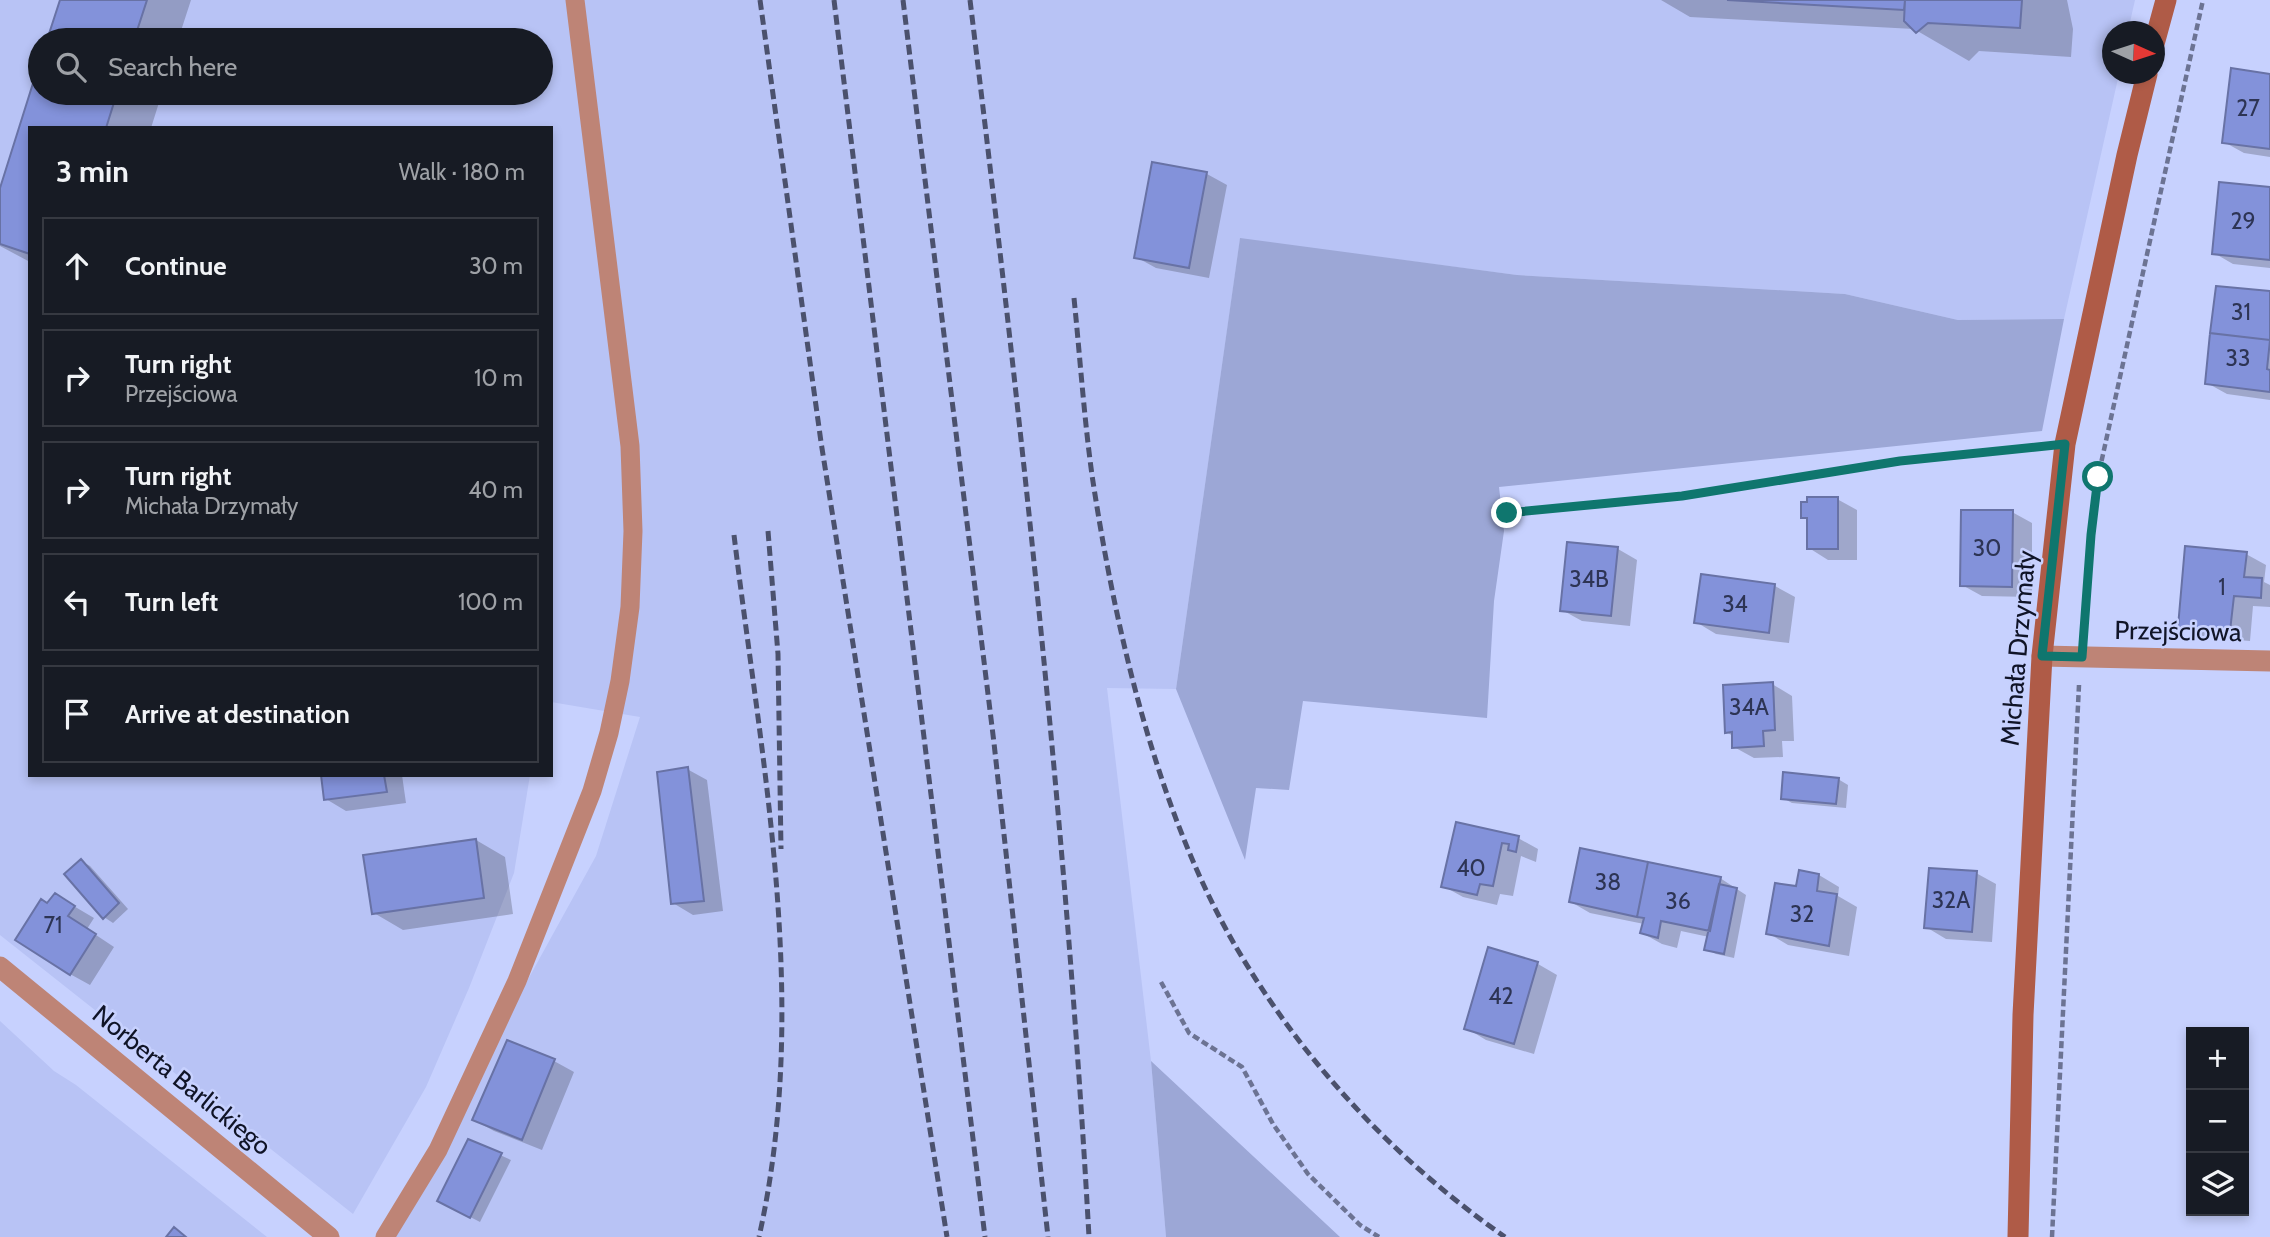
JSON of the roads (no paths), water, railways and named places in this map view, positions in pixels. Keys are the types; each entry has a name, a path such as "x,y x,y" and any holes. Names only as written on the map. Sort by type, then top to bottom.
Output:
{"street":[{"path":"2160,21 2166,0"},
{"name":"Michała Drzymały","path":"2018,1237 2023,1016 2042,656 2065,444 2145,84"},
{"name":"Przejściowa","path":"2042,656 2270,661"},
{"name":"Norberta Barlickiego","path":"0,967 328,1237"}],"lane":[{"path":"385,1237 438,1150 517,981 592,790 609,733 620,681 630,595 633,531 630,446 575,0"}],"railway":[{"path":"760,0 821,442 947,1237"},
{"path":"834,0 985,1237"},
{"path":"903,0 994,743 1048,1237"},
{"path":"970,0 1040,617 1068,927 1089,1237"},
{"path":"1074,298 1092,475 1113,595 1143,718 1162,779 1183,838 1208,894 1263,990 1322,1069 1389,1142 1426,1176 1505,1237"},
{"path":"768,531 778,654 781,849"},
{"path":"734,535 768,798 781,974 781,1062 774,1149 759,1237"}]}
